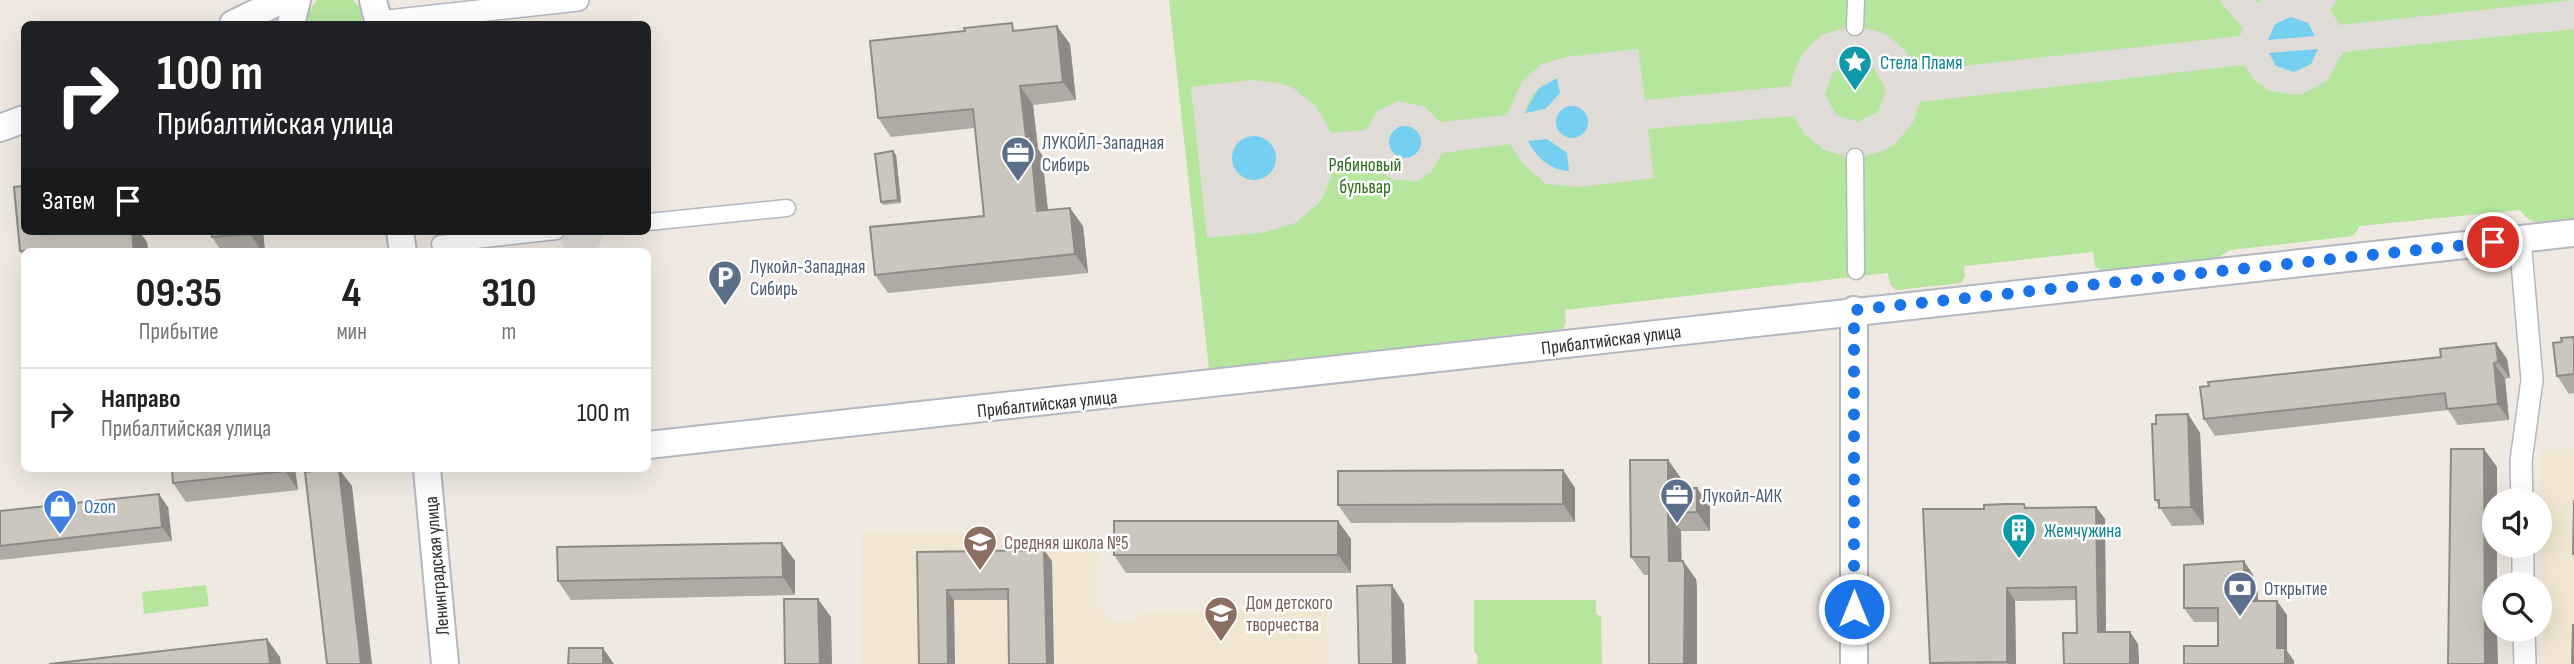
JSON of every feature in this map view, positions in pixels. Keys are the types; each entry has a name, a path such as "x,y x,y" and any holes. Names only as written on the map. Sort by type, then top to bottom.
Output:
{"street":[{"path":"239,21 282,0"},
{"path":"292,21 296,0"},
{"path":"377,14 578,0"},
{"path":"1855,27 1856,0"},
{"path":"0,128 21,120"},
{"path":"1855,158 1856,271"},
{"path":"651,222 788,208"},
{"name":"Прибалтийская улица","path":"651,445 1339,371 1854,310 2574,233"},
{"path":"440,244 520,235"},
{"path":"2520,239 2532,380 2523,433 2522,488"},
{"path":"1854,310 1854,664"},
{"name":"Ленинградская улица","path":"427,472 445,664"},
{"path":"2524,642 2525,664"}],"shaded area":[{"path":"2219,0 2254,0 2258,3 2262,0 2337,0 2330,10 2340,25 2574,0 2574,29 2343,52 2327,81 2300,95 2270,91 2254,80 2244,65 1920,102 1913,122 1897,142 1886,150 1862,157 1849,157 1824,150 1804,134 1794,116 1648,129 1654,178 1580,187 1546,184 1522,163 1510,144 1442,153 1432,171 1417,181 1393,180 1367,162 1335,162 1326,191 1318,204 1295,223 1266,232 1207,238 1191,87 1250,80 1279,83 1293,88 1316,106 1331,133 1366,130 1378,110 1399,101 1425,107 1440,122 1507,115 1522,81 1542,64 1566,57 1638,49 1645,100 1790,86 1798,61 1813,42 1824,34 1849,27 1886,34 1905,50 1917,71 2240,36 2243,28","holes":["1853,62 1875,69 1886,90 1878,112 1858,122 1836,115 1825,95 1832,73","1545,83 1560,93 1545,109 1525,113 1531,97"]},
{"path":"558,235 603,235 595,248 564,248"},
{"path":"2574,449 2574,664 2545,664 2544,642 2552,642 2552,572 2543,572 2543,558 2552,558 2552,488 2541,488 2540,450"},
{"name":"Средняя школа №5","path":"862,531 1098,537 1097,606 1114,622 1137,622 1139,611 1327,611 1327,664 861,664"}],"green space":[{"path":"317,0 353,0 360,8 362,21 307,21 308,13"},
{"name":"Рябиновый бульвар","path":"1169,0 2574,0 2574,220 2537,223 2520,210 2360,226 2353,236 2230,250 2212,261 2101,271 2095,266 2093,252 1964,266 1965,277 1961,283 1896,290 1890,284 1888,273 1565,310 1566,322 1563,329 1209,370"},
{"path":"206,585 209,606 144,614 142,592"},
{"path":"1474,600 1596,600 1596,614 1601,617 1602,664 1477,664 1478,656 1474,652"}],"water":[{"path":"2291,17 2308,23 2315,36 2268,40 2275,24"},
{"path":"2318,49 2311,64 2294,72 2276,66 2269,53"},
{"path":"1557,78 1560,93 1545,109 1525,113 1538,89"},
{"path":"1572,106 1583,111 1588,122 1583,133 1572,138 1561,133 1556,122 1561,111"},
{"path":"1405,126 1416,131 1421,142 1416,153 1405,158 1394,153 1389,142 1394,131"},
{"path":"1254,136 1263,137 1270,142 1275,149 1275,167 1270,174 1263,179 1254,180 1245,179 1238,174 1233,167 1232,158 1233,149 1238,142 1245,137"},
{"path":"1547,139 1567,153 1569,171 1545,162 1528,141"}],"building":[{"name":"ЛУКОЙЛ-Западная Сибирь","path":"1012,23 1013,31 1057,26 1063,82 1020,86 1026,137 1030,136 1037,211 1070,208 1075,254 875,275 870,227 984,216 973,109 878,118 870,41"},
{"path":"893,151 898,200 881,202 875,154"},
{"path":"21,186 21,235 132,235 134,248 21,248 20,251 14,187"},
{"path":"2574,337 2574,374 2557,376 2553,343 2562,342 2561,338"},
{"path":"2496,343 2498,362 2494,363 2498,404 2447,409 2445,393 2204,419 2200,387 2209,386 2208,382 2441,357 2440,349"},
{"path":"2188,414 2191,507 2159,508 2159,500 2155,500 2152,424 2156,424 2156,415"},
{"path":"2451,449 2484,449 2482,642 2485,642 2485,664 2448,664"},
{"path":"1630,460 1668,460 1668,489 1697,488 1697,512 1668,513 1669,561 1683,561 1685,569 1684,664 1649,664 1649,557 1631,557"},
{"path":"1563,470 1563,504 1338,505 1338,471"},
{"path":"172,472 276,472 173,483"},
{"path":"305,472 339,472 361,664 327,664"},
{"path":"159,494 162,527 0,546 0,511"},
{"name":"Жемчужина","path":"2024,504 2025,508 2096,507 2098,632 2130,632 2130,664 2064,664 2063,633 2077,633 2076,587 2007,588 2007,662 1930,663 1923,509 1984,509 1984,505"},
{"path":"1114,521 1338,521 1338,555 1114,555"},
{"path":"782,543 783,577 558,581 557,547"},
{"path":"1044,550 1047,664 1009,664 1008,589 947,590 948,664 919,664 917,552"},
{"name":"Открытие","path":"2244,561 2244,579 2249,578 2249,601 2277,601 2277,648 2285,648 2285,664 2184,664 2184,646 2218,646 2218,608 2184,608 2184,565"},
{"path":"1392,585 1393,664 1359,664 1357,586"},
{"path":"784,599 818,599 820,664 785,664"},
{"path":"2573,625 2574,664 2572,664"},
{"path":"267,639 270,664 49,664"},
{"path":"569,648 603,648 603,664 568,664"}],"place":[{"name":"Стела Пламя","path":"1855,92"},
{"name":"ЛУКОЙЛ-Западная Сибирь","path":"1018,183"},
{"name":"Лукойл-Западная Сибирь","path":"725,307"},
{"name":"Лукойл-АИК","path":"1677,525"},
{"name":"Ozon","path":"60,536"},
{"name":"Жемчужина","path":"2019,560"},
{"name":"Средняя школа №5","path":"980,572"},
{"name":"Открытие","path":"2240,618"},
{"name":"Дом детского творчества","path":"1221,643"}],"route":[{"path":"1854,609 1854,310 2493,242"}]}
